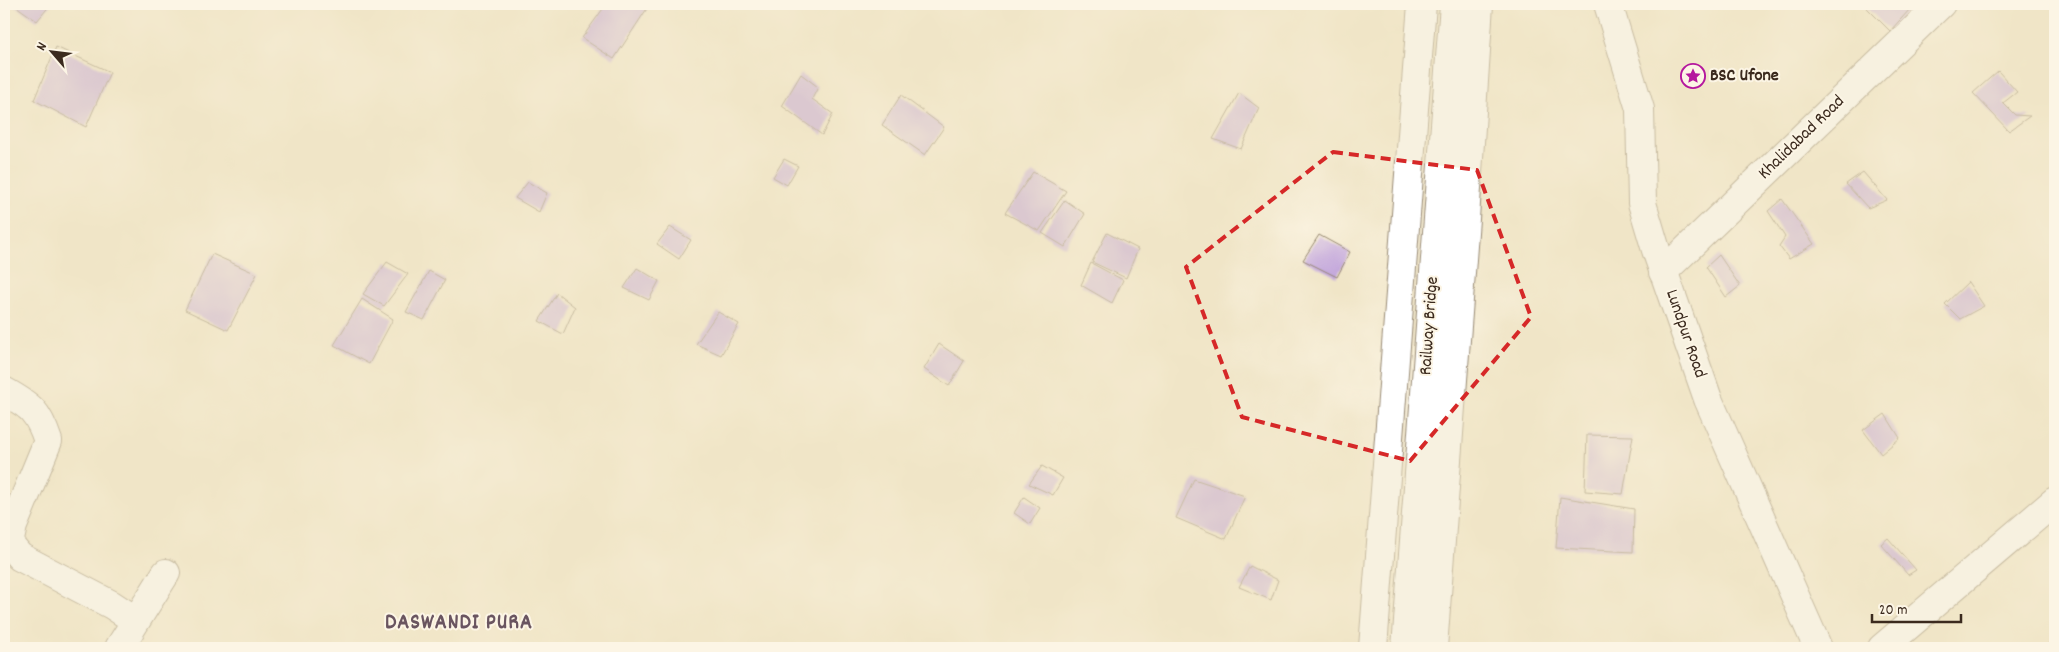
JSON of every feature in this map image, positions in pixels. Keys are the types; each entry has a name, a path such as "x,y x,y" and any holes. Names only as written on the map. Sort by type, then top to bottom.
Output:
{"main road":[{"path":"1373,648 1422,4"},
{"name":"Railway Bridge","path":"1406,648 1454,4"},
{"path":"1433,648 1479,4"},
{"name":"Lundpur Road","path":"1608,4 1640,109 1642,203 1663,272 1708,399 1818,648"},
{"name":"Khalidabad Road","path":"1663,272 1942,4"},
{"path":"4,391 28,404 41,421 48,441 13,526 9,544 20,557 112,605 136,620"},
{"path":"1882,648 2055,501"},
{"path":"119,648 166,573"}],"highlighted area":[{"path":"1333,152 1477,170 1531,317 1410,461 1242,417 1186,267"}],"building":[{"path":"13,4 51,4 37,21"},
{"path":"601,4 643,4 648,7 614,59 582,38 605,6"},
{"path":"1863,4 1907,4 1911,8 1890,31"},
{"path":"56,47 110,72 86,127 34,100"},
{"path":"1998,71 2017,92 2003,103 2015,115 2030,116 2009,131 1973,93"},
{"path":"801,74 818,87 812,99 833,114 822,135 782,106"},
{"path":"1239,93 1259,108 1241,149 1213,139"},
{"path":"901,95 944,127 925,155 882,125"},
{"path":"784,159 798,166 787,185 773,177"},
{"path":"1033,172 1066,191 1039,231 1005,213"},
{"path":"1863,172 1887,200 1868,208 1846,184"},
{"path":"528,182 547,193 539,212 515,198"},
{"path":"1782,199 1814,244 1789,259 1779,246 1785,237 1768,211"},
{"path":"1065,200 1085,214 1065,247 1042,233"},
{"path":"670,227 691,240 679,259 657,244"},
{"path":"1107,233 1138,249 1126,278 1092,262"},
{"path":"1319,235 1350,252 1337,277 1303,260"},
{"path":"212,254 257,274 228,330 185,310"},
{"path":"1719,255 1740,286 1726,297 1706,267"},
{"path":"387,262 408,274 384,306 363,294"},
{"path":"1091,263 1123,280 1112,303 1081,285"},
{"path":"637,268 659,281 649,300 624,288"},
{"path":"429,271 445,280 424,320 406,312"},
{"path":"1968,282 1984,306 1960,319 1945,304"},
{"path":"557,293 575,307 563,334 539,321"},
{"path":"362,299 393,319 369,364 334,345"},
{"path":"718,312 739,324 721,355 696,344"},
{"path":"939,344 964,361 949,386 924,369"},
{"path":"1885,414 1900,438 1881,454 1863,430"},
{"path":"1587,435 1633,436 1623,494 1585,491"},
{"path":"1042,466 1063,478 1053,495 1029,484"},
{"path":"1194,479 1245,496 1226,539 1176,518"},
{"path":"1024,497 1040,508 1030,524 1014,513"},
{"path":"1560,497 1634,509 1633,552 1556,548"},
{"path":"1888,538 1916,570 1908,575 1881,544"},
{"path":"1250,566 1278,580 1271,600 1239,587"},
{"path":"2055,637 2055,648 2044,648"}],"place":[{"name":"BSC Ufone","path":"1693,76"}],"district":[{"name":"DASWANDI PURA","path":"459,623"}]}
